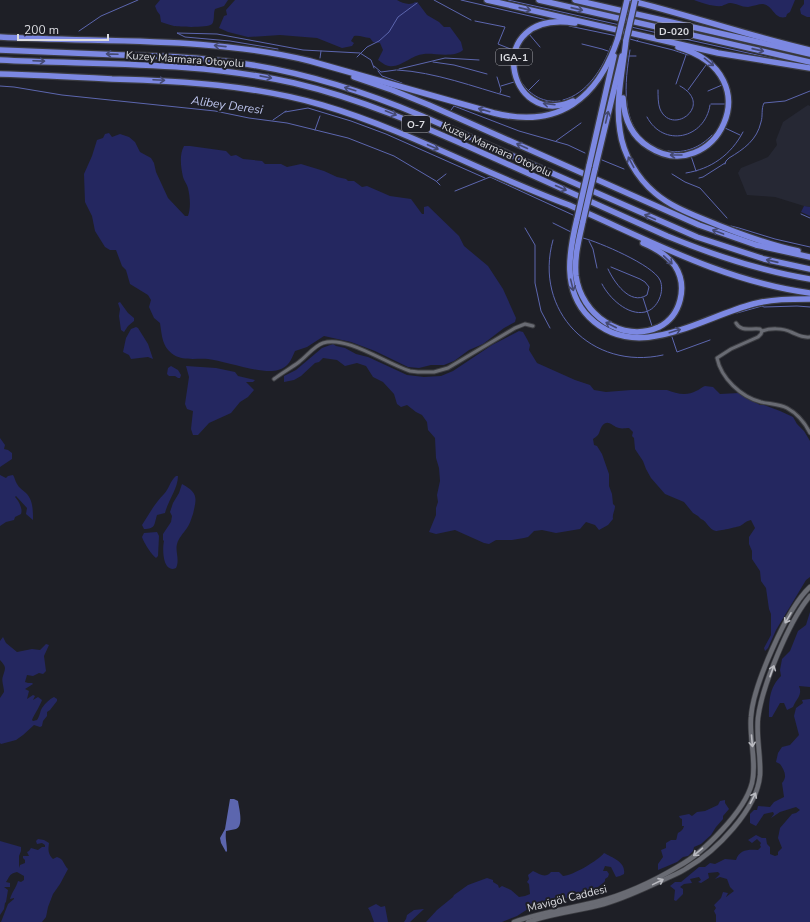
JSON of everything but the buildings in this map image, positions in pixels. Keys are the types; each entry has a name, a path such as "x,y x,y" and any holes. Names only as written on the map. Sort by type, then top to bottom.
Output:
{"highway":[{"name":"IGA-1","path":"487,0 718,53 810,68"},
{"name":"D-020","path":"539,0 810,62"},
{"name":"D-020","path":"575,0 810,54"},
{"path":"810,50 769,40 628,0 618,38 580,220 571,248 569,267 574,295 586,314 594,322 610,332 619,336 630,338 650,338 672,332 753,304 782,300 810,299"},
{"path":"592,167 626,40 635,0"},
{"name":"IGA-1","path":"614,28 600,28 566,22 552,22 534,27 523,36 515,51 513,68 517,80 525,93 540,103 558,105 571,102 595,84 609,62 618,38"},
{"path":"0,34 59,36 73,39"},
{"path":"624,65 623,94 625,114 630,128 645,145 668,155 684,155 703,148 717,136 724,124 728,109 727,91 721,75 710,62 700,55 655,40 648,36"},
{"path":"0,37 195,44 232,47 272,54 345,74 405,95 705,228 756,244 810,257"},
{"path":"626,40 619,109 620,131 622,143 630,162 644,183 670,204 720,227 757,240 810,253"},
{"name":"Kuzey Marmara Otoyolu","path":"0,50 182,57 215,60 256,65 328,81 384,100 422,116 697,237 764,259 810,269"},
{"path":"272,54 310,60 494,113 524,118 549,115 560,111 577,101 595,84"},
{"name":"Kuzey Marmara Otoyolu","path":"0,60 202,68 253,75 308,86 358,101 415,123 699,249 759,268 810,279"},
{"path":"0,74 195,82 236,86 292,97 326,106 370,120 446,152 714,270 759,283 810,293"},
{"path":"547,197 560,205 646,244 659,251 669,260 677,271 681,291 676,310 670,319 664,324 650,330 635,332 607,324 593,313 587,306 578,287 575,270 580,220"}],"main road":[{"name":"Mavigöl Caddesi","path":"514,922 546,912 596,902 636,887 680,866 725,827 742,804 752,783 753,760 751,718 754,698 771,651 783,626 800,598 810,587"},
{"name":"Mavigöl Caddesi","path":"528,922 553,914 603,904 643,890 687,868 714,847 732,829 749,806 759,786 760,762 758,720 761,701 783,642 810,596"}],"street":[{"path":"736,322 742,329 758,328 762,331 778,329 792,332 801,337 810,337"},
{"path":"274,379 299,362 314,348 324,342 334,342 348,345 410,371 434,372 453,366 515,328 525,324 534,326"},
{"path":"762,331 758,337 731,349 717,358 718,365 727,378 741,392 755,400 781,406 789,410 803,421 810,433"}],"shaded area":[{"path":"160,0 228,0 224,6 215,9 212,24 205,26 182,27 161,22 160,15 155,6"},
{"path":"235,0 397,0 408,4 415,2 418,3 427,15 439,22 444,27 450,27 461,42 463,50 450,55 419,55 398,65 389,66 378,60 383,50 380,43 373,42 370,38 354,36 351,41 354,43 352,46 342,48 317,38 280,35 248,37 219,28 224,16 227,15 226,10"},
{"path":"694,0 795,0 786,17 779,17 770,7 763,4 748,7 730,3 719,6"},
{"path":"804,0 810,0 810,17 801,14 800,9 804,4"},
{"path":"808,105 810,106 810,207 775,197 747,195 738,173 741,168 768,157 777,145 776,140 783,122"},
{"path":"109,133 112,137 120,134 129,137 135,142 140,152 151,158 168,198 185,216 188,216 190,202 188,188 183,177 181,166 181,153 184,146 226,151 231,156 236,155 243,159 262,161 265,164 281,164 287,167 301,164 324,171 348,181 354,181 362,187 367,186 390,196 411,199 422,214 424,214 424,207 428,206 459,236 464,246 488,266 503,289 516,318 515,322 504,328 483,344 469,350 454,361 444,365 431,365 419,368 408,367 375,351 351,342 324,336 307,347 295,351 289,363 282,369 278,370 263,371 215,360 186,359 178,357 170,352 165,345 160,323 154,318 149,307 151,300 148,295 130,284 126,270 122,266 116,250 110,250 105,247 95,231 92,216 85,202 84,174 97,140 103,138 105,134"},
{"path":"804,206 810,207 810,216 801,212"},
{"path":"120,302 128,313 134,318 134,321 124,332 121,330 119,316 120,309 118,303"},
{"path":"136,327 148,344 153,359 148,357 131,359 129,355 123,352 126,338 131,329"},
{"path":"519,331 523,332 527,339 530,345 529,350 537,363 590,385 594,390 606,392 667,390 674,393 686,394 693,393 705,386 713,387 720,394 739,393 760,405 764,405 793,417 804,431 810,441 810,577 806,580 765,651 764,648 771,635 771,614 766,588 761,581 760,571 752,559 749,537 755,528 751,520 738,527 716,531 693,513 684,502 665,494 651,478 643,461 635,449 634,438 632,436 633,432 629,428 620,428 606,423 602,426 598,435 593,439 594,445 597,446 602,454 609,474 609,486 613,504 615,506 613,519 608,525 599,530 595,525 586,522 580,529 556,533 542,530 534,531 528,537 512,540 496,540 489,544 455,530 436,534 429,532 436,515 438,502 437,495 440,481 439,468 436,458 435,438 428,430 427,422 422,415 407,405 401,407 397,404 394,394 383,382 373,377 366,366 357,363 345,366 337,360 323,358 301,376 294,380 284,382 284,376 296,370 322,348 333,344 356,354 368,357 407,375 424,377 441,376 453,371 492,345"},
{"path":"171,366 178,370 181,375 180,378 169,376 167,374 168,368"},
{"path":"186,366 216,368 235,372 238,376 255,380 253,382 246,382 254,390 248,397 240,402 231,413 209,423 198,435 193,435 191,429 193,411 187,409 185,404 189,377"},
{"path":"0,438 5,445 4,449 12,453 12,459 0,467"},
{"path":"0,475 6,478 13,475 20,488 30,499 33,520 26,514 27,508 16,496 15,497 21,507 21,514 15,517 14,520 6,522 0,526"},
{"path":"176,476 178,476 178,481 165,513 157,515 153,527 144,529 142,525"},
{"path":"182,484 194,493 195,503 190,523 177,544 177,565 176,568 172,569 168,568 164,560 163,534 171,522 172,516 170,512"},
{"path":"157,532 159,536 158,556 156,558 142,537 144,533"},
{"path":"810,612 810,687 799,686 800,694 793,707 787,710 784,703 780,703 772,717 769,717 770,695 774,685 781,676 780,670 782,659 790,651 798,631 806,625"},
{"path":"3,637 6,643 17,652 32,649 40,650 46,644 49,645 44,656 46,671 43,674 39,673 33,676 27,675 25,682 33,684 25,689 29,691 27,699 33,695 35,696 33,700 38,697 42,700 32,720 37,720 42,708 49,700 54,697 57,701 47,712 47,716 43,721 42,726 40,727 34,725 16,740 1,744 0,698 4,692 2,679 5,669 0,660 0,641"},
{"path":"810,699 810,922 716,922 716,915 714,911 716,908 714,905 721,898 723,892 728,893 726,897 734,891 730,887 727,879 720,877 715,879 720,874 718,872 708,873 709,878 701,883 698,882 701,880 699,877 690,879 692,883 684,884 680,887 683,889 683,894 676,901 674,900 675,890 670,886 675,882 681,882 699,867 705,867 710,863 715,864 725,859 736,860 739,854 744,851 758,850 761,847 761,843 757,839 752,843 748,840 756,835 766,838 767,844 770,847 770,854 775,856 778,855 778,852 782,848 778,838 780,828 792,814 800,810 796,807 780,812 771,818 774,814 773,812 764,814 756,826 750,823 750,814 754,810 757,810 758,806 770,807 774,802 784,797 782,783 785,778 785,773 780,764 776,762 778,753 782,747 790,745 799,735 794,716 796,708 803,703 802,700"},
{"path":"725,800 725,803 729,809 711,835 701,844 694,847 693,851 688,856 683,857 677,862 658,870 658,864 663,857 661,850 666,848 666,843 671,840 676,840 678,833 684,827 682,826 682,819 679,816 689,814 692,816 697,812 705,811 718,805 720,801"},
{"path":"38,839 49,843 48,848 51,857 53,859 57,857 61,859 68,869 53,894 46,917 42,922 1,922 8,904 14,899 10,899 18,881 21,882 24,880 24,876 17,872 11,874 9,877 6,882 10,883 10,887 4,887 8,890 4,909 0,915 0,841 21,847 19,868 20,865 25,863 23,856 29,856 27,852 31,848 38,850 45,847 42,843 37,844 36,841"},
{"path":"604,853 621,863 624,874 616,877 611,867 605,866 603,871 607,871 609,874 608,877 593,891 587,891 567,898 550,901 541,906 531,907 517,916 502,922 426,922 454,895 468,885 487,878 493,880 499,888 502,886 511,890 519,897 525,896 530,894 529,884 527,882 529,879 528,875 533,871 545,876 551,872 559,872 563,876 567,875 597,860"},
{"path":"376,904 381,907 385,906 388,922 374,922 368,908"},
{"path":"424,909 410,922 404,922 407,915 414,910"}],"water":[{"path":"230,799 238,801 240,824 236,829 226,831 226,852 220,838 225,829"}],"waterway":[{"path":"79,31 101,16 138,0"},
{"path":"434,0 471,20"},
{"path":"461,0 547,20"},
{"path":"508,0 620,25"},
{"path":"357,57 367,47 379,41 389,32 398,17 417,3"},
{"path":"475,21 505,27 498,44 513,50"},
{"path":"524,32 537,23 546,21"},
{"path":"569,26 617,36"},
{"path":"631,27 784,61"},
{"path":"278,49 230,41 185,37 177,33 217,34 303,50 360,53 371,60 374,68"},
{"path":"529,34 540,47"},
{"path":"630,39 638,40"},
{"path":"637,41 688,55"},
{"path":"582,44 608,51"},
{"path":"563,100 572,97 587,86 604,63 611,46"},
{"path":"630,50 626,89 629,115 634,127 641,137 652,145"},
{"path":"320,58 321,51"},
{"path":"676,84 686,55"},
{"path":"629,56 636,56"},
{"path":"399,69 445,58 479,60"},
{"path":"433,62 454,65 487,74"},
{"path":"688,90 706,65"},
{"path":"374,66 381,72 396,70"},
{"path":"397,70 411,71 440,77 510,97"},
{"path":"378,71 382,76 402,83"},
{"path":"497,77 501,90 500,93"},
{"path":"528,91 539,80"},
{"path":"501,86 514,82"},
{"path":"522,83 529,92 538,98 549,101 560,101"},
{"path":"708,91 722,85"},
{"name":"Alibey Deresi","path":"0,86 62,95 215,111 249,118 287,123 348,138 394,156 436,181 440,185"},
{"path":"658,90 659,107 666,117 673,120 681,119 688,115 692,109 693,102 690,94 680,86"},
{"path":"725,164 729,158 740,151 753,139 762,120 764,103 785,101 810,91"},
{"path":"711,104 725,104"},
{"path":"647,117 654,127 663,133 673,136 683,135 692,132 700,126 707,117 710,105"},
{"path":"451,110 454,106 519,131 568,145 585,153"},
{"path":"285,112 308,108 351,121 386,134 485,178"},
{"path":"273,120 286,111"},
{"path":"315,130 320,116"},
{"path":"556,141 581,123"},
{"path":"725,128 740,135"},
{"path":"686,173 704,168 719,160 733,148 743,132"},
{"path":"668,151 674,152 692,149 703,143 712,135"},
{"path":"691,156 696,171"},
{"path":"602,160 624,169"},
{"path":"699,178 725,163"},
{"path":"437,181 446,174"},
{"path":"672,174 685,182 700,188 727,218"},
{"path":"455,191 490,177 573,215"},
{"path":"801,214 810,218"},
{"path":"553,223 571,232"},
{"path":"731,226 775,239 810,247"},
{"path":"525,228 535,245 535,283 541,311 550,328"},
{"path":"583,238 613,249 637,261 655,274 660,280 662,289 659,299 654,307 650,310 639,313 626,309 620,305 609,295 602,284"},
{"path":"553,240 549,266 552,290 560,312 574,330 592,344 613,354 637,358 663,355"},
{"path":"589,241 593,249 597,268"},
{"path":"608,269 618,286 623,291 635,297 641,298 647,295 649,287 645,282 611,267"},
{"path":"643,298 652,326"},
{"path":"737,313 762,306 810,307"},
{"path":"672,337 677,352 710,340"}]}
